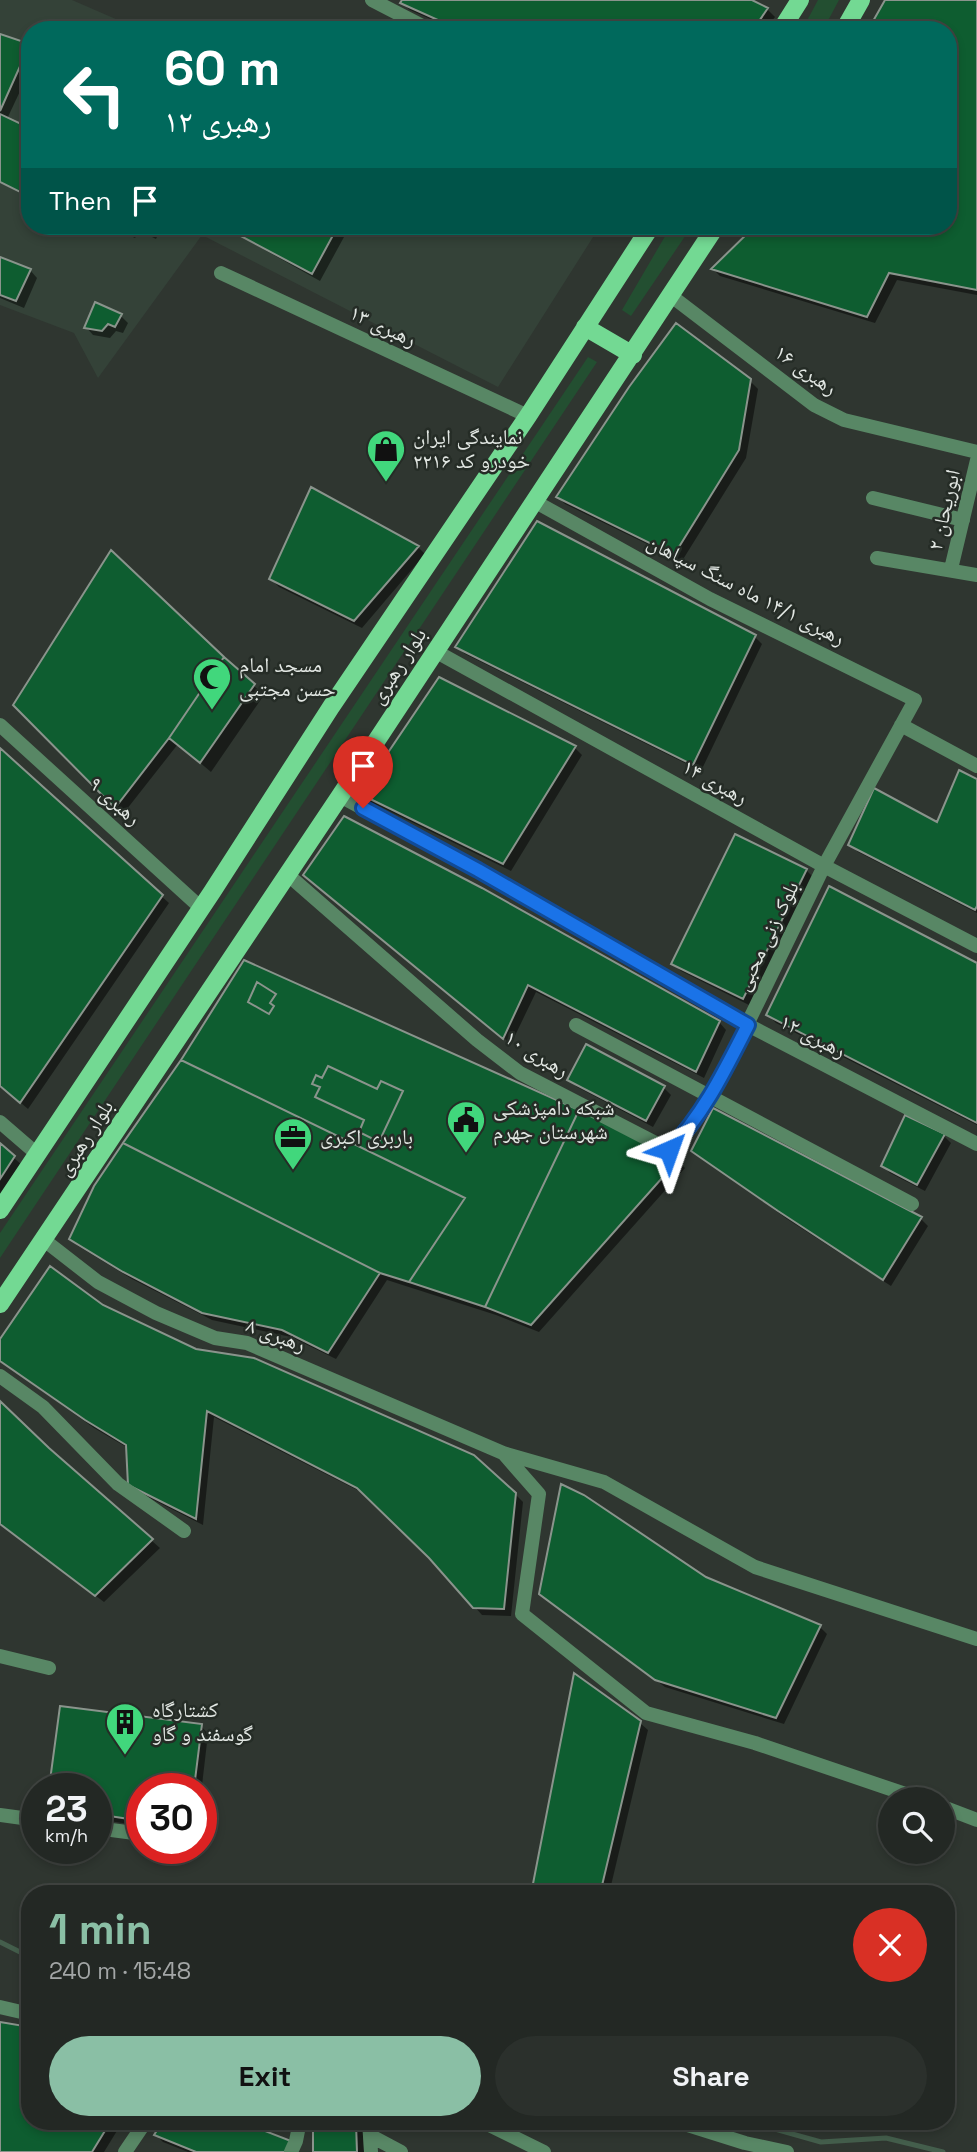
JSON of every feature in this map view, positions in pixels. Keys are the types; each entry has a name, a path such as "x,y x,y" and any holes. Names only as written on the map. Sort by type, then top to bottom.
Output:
{"main road":[{"path":"849,21 861,0"},
{"path":"785,21 795,2"},
{"name":"بلوار رهبری","path":"0,1210 331,707 528,416 645,235"},
{"name":"بلوار رهبری","path":"0,1304 633,355 710,235"},
{"path":"585,327 633,355"}],"street":[{"path":"372,0 413,21"},
{"name":"رهبری ۱۳","path":"221,273 528,416"},
{"name":"رهبری ۱۶","path":"670,295 814,405 844,420 977,452"},
{"name":"ابوریحان ۲","path":"951,569 977,460"},
{"path":"873,498 963,520"},
{"name":"رهبری ۱۴/۱ ماه سنگ سپاهان","path":"534,501 710,599 915,700 824,866"},
{"path":"877,558 977,575"},
{"name":"رهبری ۱۴","path":"435,651 824,866 977,946"},
{"name":"رهبری ۹","path":"0,725 201,908"},
{"path":"901,725 977,766"},
{"name":"رهبری ۱۲","path":"340,796 478,870 748,1025 977,1144"},
{"name":"بلوک زنی محبی","path":"748,1025 824,866"},
{"name":"رهبری ۱۰","path":"287,874 477,1040 520,1073 669,1150 691,1127 748,1025"},
{"path":"576,1025 912,1204"},
{"path":"0,1122 37,1154"},
{"name":"رهبری ۸","path":"44,1240 98,1282 215,1338 247,1343 503,1452 604,1482 755,1567 977,1639"},
{"path":"0,1376 43,1407 118,1484 184,1531"},
{"path":"503,1452 539,1494 522,1614 646,1713 755,1742 885,1787"},
{"path":"0,1656 49,1668"},
{"path":"955,1812 977,1820"},
{"path":"0,1815 21,1818"},
{"path":"0,2007 21,2012"},
{"path":"125,2152 140,2130"},
{"path":"291,2152 298,2130"},
{"path":"370,2130 371,2152"},
{"path":"499,2130 544,2152"},
{"path":"704,2130 787,2152"},
{"path":"371,2136 401,2152"}],"shaded area":[{"path":"0,0 72,0 120,21 21,21 21,235 202,235 98,378 74,333 0,305"},
{"path":"202,235 594,235 498,387"}],"green space":[{"path":"818,0 839,0 828,21 807,21"},
{"path":"666,235 686,235 631,316 622,310"},
{"path":"588,357 597,362 0,1258 0,1233"}],"building":[{"path":"402,0 752,0 768,8 759,21 440,21 400,3"},
{"path":"885,0 977,0 977,290 889,273 867,317 711,269 746,235 957,235 957,21 873,21"},
{"path":"0,34 21,41 21,64 0,111"},
{"path":"0,114 21,124 21,192 0,182"},
{"path":"239,235 333,235 312,274"},
{"path":"0,257 31,269 16,301 0,295"},
{"path":"95,302 122,314 115,327 108,324 102,331 84,328"},
{"path":"676,323 751,379 739,450 674,555 556,497 629,387"},
{"path":"311,487 419,546 354,621 269,579"},
{"path":"537,521 756,635 693,765 455,647"},
{"path":"111,550 224,657 169,738 115,808 13,705"},
{"name":"مسجد امام حسن مجتبی","path":"224,657 255,684 200,763 169,738"},
{"path":"439,677 576,746 503,864 360,794"},
{"path":"0,748 163,895 20,1103 0,1086"},
{"path":"959,770 977,779 975,910 848,845 874,788 937,822"},
{"path":"344,816 482,888 720,1021 696,1072 528,985 503,1039 303,875"},
{"path":"735,834 807,869 743,999 671,964"},
{"path":"829,886 977,963 977,1123 766,1015"},
{"name":"شبکه دامپزشکی شهرستان جهرم","path":"244,960 579,1110 485,1307 409,1282 465,1198 181,1060"},
{"path":"257,982 276,994 270,1003 274,1006 269,1014 248,1002"},
{"path":"586,1044 665,1086 646,1121 567,1080"},
{"name":"باربری اکبری","path":"181,1060 465,1198 409,1282 380,1273 123,1143"},
{"path":"328,1066 377,1089 381,1081 403,1091 379,1142 359,1132 364,1120 315,1097 320,1087 312,1084 316,1075 322,1078"},
{"path":"713,1108 922,1217 883,1280 691,1151"},
{"path":"579,1110 679,1159 531,1325 485,1307"},
{"path":"905,1115 945,1134 917,1185 881,1166"},
{"path":"0,1143 15,1156 0,1179"},
{"path":"123,1143 380,1273 328,1353 282,1330 202,1313 123,1272 69,1239 94,1186"},
{"path":"50,1266 103,1305 196,1349 254,1358 474,1455 516,1493 504,1609 473,1608 429,1558 357,1488 207,1411 196,1519 128,1485 126,1445 0,1361 0,1339"},
{"path":"0,1401 153,1539 95,1596 0,1524"},
{"path":"561,1484 584,1495 706,1577 821,1625 776,1718 655,1680 539,1594"},
{"path":"574,1673 641,1721 602,1885 533,1885"},
{"name":"کشتارگاه گوسفند و گاو","path":"60,1706 202,1724 196,1773 126,1773 126,1819 112,1816 112,1773 51,1773"},
{"path":"0,2022 21,2026 21,2130 105,2130 92,2152 0,2152"},
{"path":"157,2130 262,2130 291,2141 285,2152 196,2152 154,2135"},
{"path":"313,2130 356,2130 357,2152 313,2152"}],"waterway":[{"path":"0,1942 21,1952"},
{"path":"778,2130 821,2142 886,2138 943,2152"}],"place":[{"name":"نمایندگی ایران خودرو کد ۲۲۱۶","path":"386,483"},
{"name":"مسجد امام حسن مجتبی","path":"212,711"},
{"name":"شبکه دامپزشکی شهرستان جهرم","path":"466,1154"},
{"name":"باربری اکبری","path":"293,1171"},
{"name":"کشتارگاه گوسفند و گاو","path":"125,1756"}],"route":[{"path":"363,808 478,870 748,1025 691,1127 669,1150"}]}
